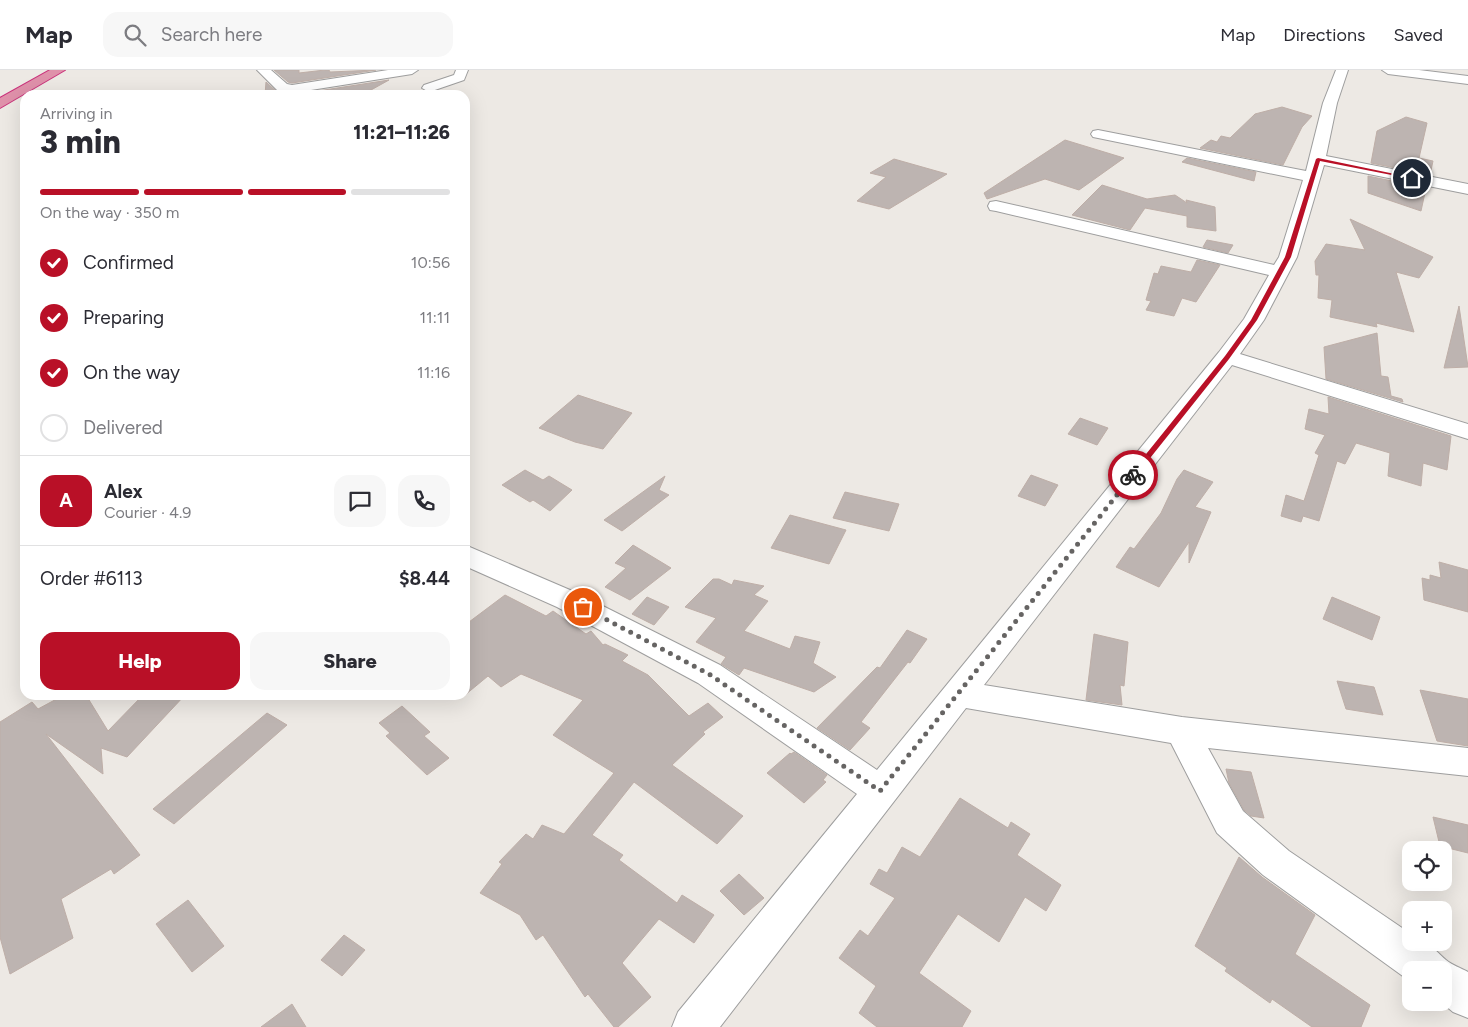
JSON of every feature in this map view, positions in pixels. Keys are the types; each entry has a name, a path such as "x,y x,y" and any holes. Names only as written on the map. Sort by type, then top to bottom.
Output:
{"highway":[{"path":"24,90 59,70"},
{"path":"0,104 20,92"}],"street":[{"path":"263,70 283,88 292,89 412,70"},
{"path":"429,88 459,77 462,70"},
{"path":"693,1027 1227,357 1254,320 1288,257 1315,168 1330,103 1342,70"},
{"path":"1388,70 1468,80"},
{"path":"1098,134 1220,160 1315,168 1468,189"},
{"path":"996,206 1281,272"},
{"path":"1227,357 1468,432"},
{"path":"470,557 567,600 709,674 880,791"},
{"path":"958,694 1182,731 1468,762"},
{"path":"1182,731 1230,822 1276,863 1416,961"},
{"path":"1452,986 1468,997"}],"building":[{"path":"274,70 299,70 299,73 325,70 330,72 376,70 292,83 288,82"},
{"path":"389,80 371,90 324,90"},
{"path":"266,82 275,90 265,90"},
{"path":"1282,107 1312,116 1302,127 1283,165 1200,148 1211,140 1217,142 1221,136 1230,138 1255,114"},
{"path":"1406,117 1427,123 1419,158 1433,161 1430,175 1371,163 1377,131"},
{"path":"1065,140 1124,158 1079,190 1045,179 987,199 984,193"},
{"path":"1187,158 1256,172 1254,181 1182,162"},
{"path":"894,159 947,174 889,209 857,201 886,177 870,173"},
{"path":"1368,176 1426,188 1421,211 1368,193"},
{"path":"1102,185 1147,199 1175,195 1187,203 1186,200 1215,207 1216,231 1187,227 1187,216 1145,208 1130,230 1072,215"},
{"path":"1350,219 1433,257 1419,278 1396,272 1414,332 1376,323 1377,327 1330,317 1332,300 1318,298 1319,275 1316,275 1315,261 1326,244 1365,250"},
{"path":"1207,240 1233,245 1228,253 1203,247"},
{"path":"1197,260 1220,265 1196,302 1182,298 1174,316 1146,310 1151,301 1146,300 1154,273 1158,274 1161,266 1191,272"},
{"path":"1459,306 1468,367 1444,368"},
{"path":"1377,333 1381,376 1388,377 1391,396 1402,399 1403,402 1326,379 1324,347"},
{"path":"578,395 632,413 603,449 575,442 539,428"},
{"path":"1328,397 1451,436 1447,470 1423,463 1421,486 1388,476 1390,453 1356,443 1345,464 1337,461 1319,521 1303,516 1301,522 1281,516 1286,495 1304,501 1319,455 1315,453 1325,435 1305,429 1309,409 1329,414"},
{"path":"1080,418 1108,428 1097,445 1068,434"},
{"path":"525,470 543,480 549,476 572,490 550,511 533,500 530,502 502,485"},
{"path":"1184,470 1213,482 1195,507 1211,512 1189,563 1189,542 1159,587 1116,567 1130,547 1134,549 1161,513 1177,479"},
{"path":"1031,475 1058,485 1045,506 1018,496"},
{"path":"665,476 659,490 669,495 622,531 604,520"},
{"path":"845,492 899,504 889,531 833,518"},
{"path":"790,515 846,530 829,564 771,548"},
{"path":"633,545 671,568 630,600 605,587 626,568 615,563"},
{"path":"1439,562 1468,570 1468,612 1424,600 1422,578 1430,580 1430,575 1441,578"},
{"path":"713,579 719,579 732,585 734,580 764,586 754,595 768,601 744,631 790,649 795,636 820,642 813,663 836,677 814,692 744,668 739,675 721,664 726,657 696,642 716,618 685,607"},
{"path":"505,595 546,616 553,611 586,634 591,631 603,645 605,644 628,655 622,661 648,675 689,716 708,703 723,717 703,732 705,734 672,765 743,816 717,844 634,782 592,835 623,855 619,860 677,903 682,895 714,915 694,943 659,919 622,963 651,997 618,1027 614,1027 588,994 585,997 543,935 536,940 520,915 480,893 502,864 499,862 526,834 533,839 542,825 564,834 614,773 553,735 583,700 521,674 501,687 488,676 470,691 470,621"},
{"path":"647,597 669,607 654,625 632,614"},
{"path":"1332,597 1380,617 1372,640 1323,619"},
{"path":"907,630 927,639 910,663 908,662 861,722 870,728 850,750 817,728 877,667 880,668"},
{"path":"1094,634 1128,642 1124,686 1120,685 1122,705 1086,700"},
{"path":"1337,681 1374,687 1383,715 1346,709"},
{"path":"1420,690 1468,699 1468,746 1437,741"},
{"path":"55,700 89,700 108,731 138,700 180,700 127,757 101,748 103,774 46,734 140,855 114,874 111,869 61,899 73,938 10,974 0,937 0,722 32,702 38,709"},
{"path":"402,706 430,732 424,736 449,758 427,775 386,736 390,733 379,723"},
{"path":"267,713 287,725 174,824 153,809"},
{"path":"794,752 827,775 823,780 826,782 804,803 767,773 790,753"},
{"path":"1226,769 1251,772 1264,818 1251,816 1244,810 1229,783"},
{"path":"960,798 1008,828 1011,822 1030,834 1017,855 1061,885 1046,911 1025,897 999,942 958,914 919,973 971,1011 962,1027 877,1027 859,1013 876,986 839,958 860,930 868,936 895,898 870,884 879,869 887,873 902,847 920,857"},
{"path":"1433,817 1468,825 1468,853 1452,849 1452,841 1439,841"},
{"path":"1239,857 1262,877 1315,915 1295,954 1370,1005 1361,1027 1312,1027 1272,999 1270,1003 1225,971 1227,968 1195,946"},
{"path":"739,874 764,898 744,915 720,891"},
{"path":"188,900 224,946 192,972 156,924"},
{"path":"344,935 365,950 342,976 321,960"},
{"path":"292,1004 306,1027 261,1027"}],"way so far":[{"path":"583,607 709,674 880,791 1133,475"}],"route":[{"path":"1133,475 1254,320 1288,257 1318,159 1412,178"}]}
